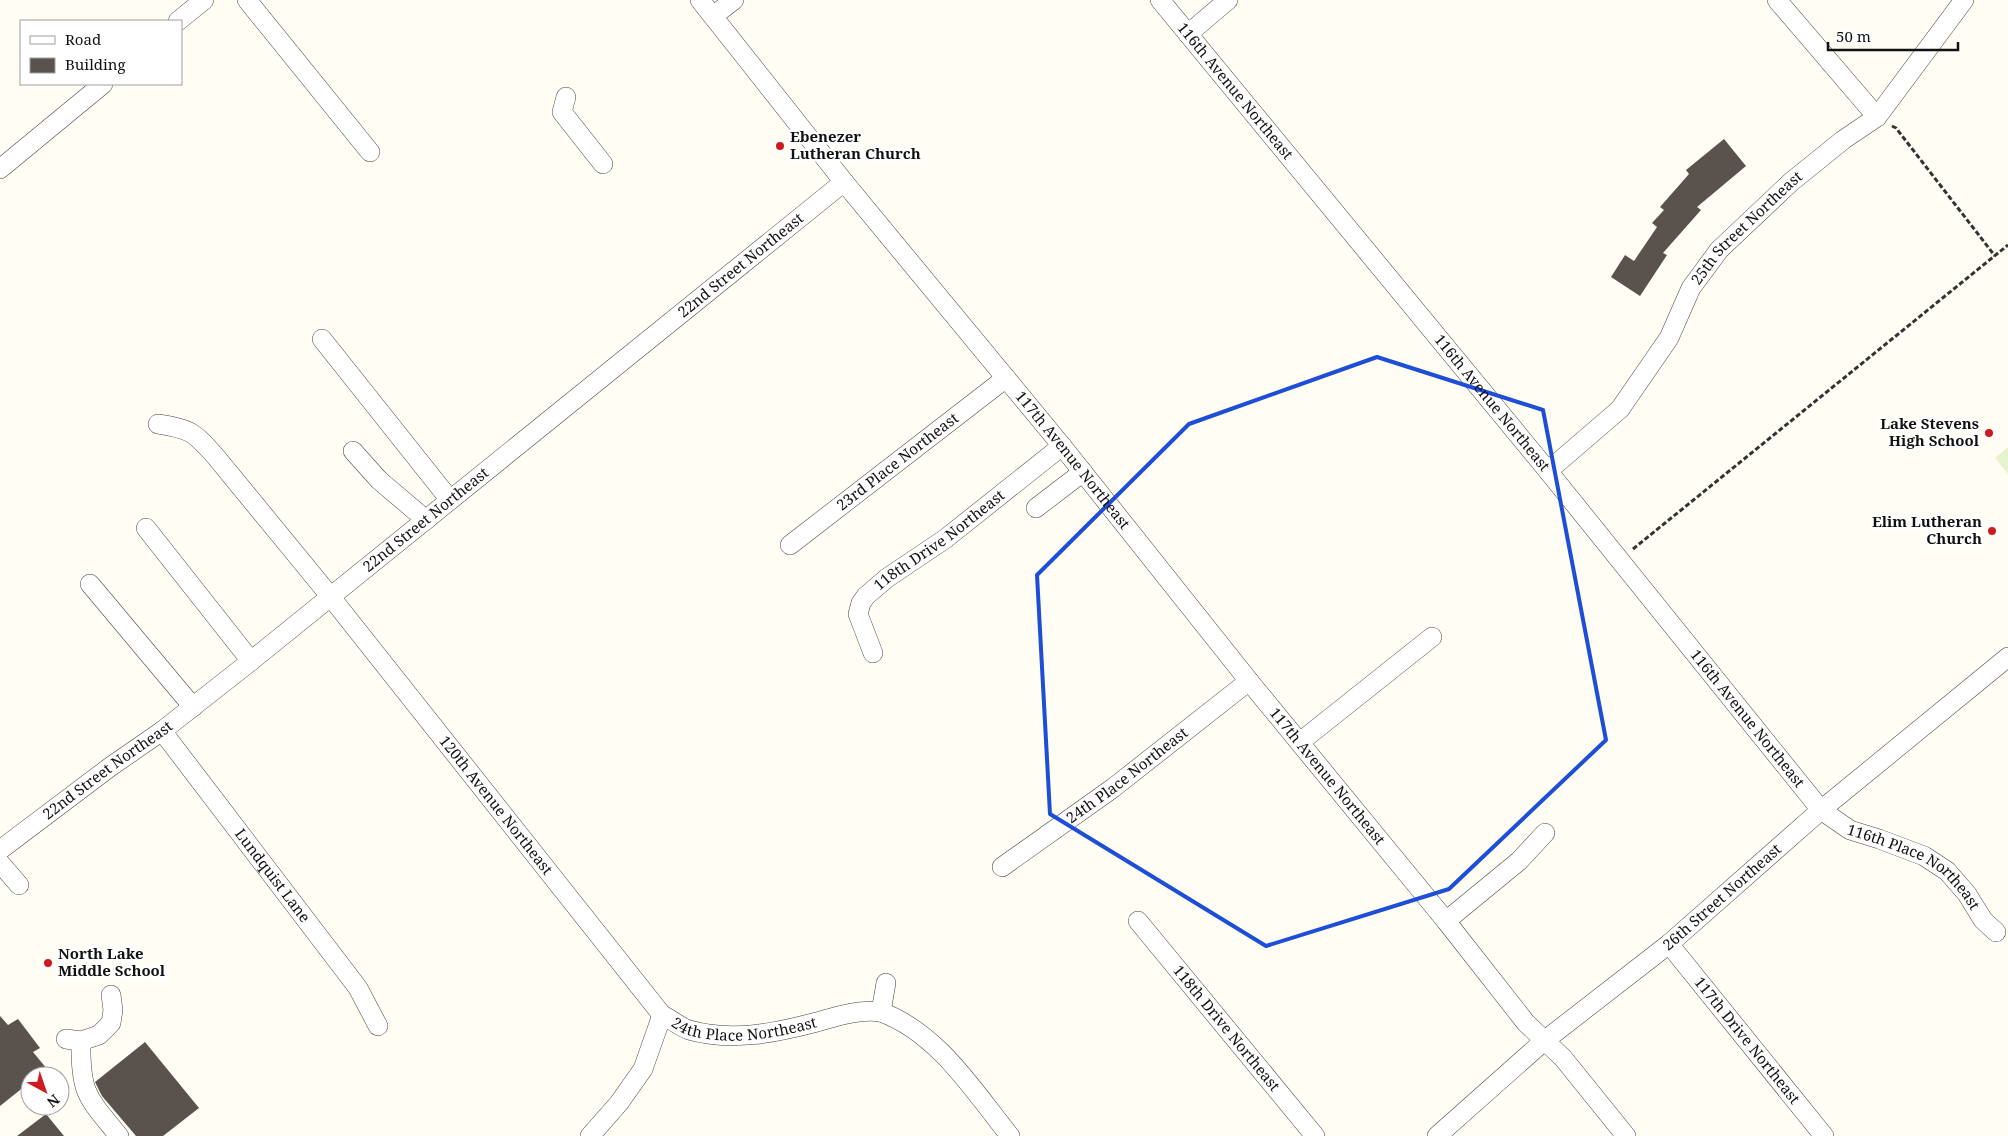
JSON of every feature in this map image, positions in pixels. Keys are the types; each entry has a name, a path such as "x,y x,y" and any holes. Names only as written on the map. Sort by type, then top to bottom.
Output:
{"street":[{"path":"179,20 204,0"},
{"path":"247,0 370,152"},
{"name":"117th Avenue Northeast","path":"691,0 713,22 737,55 1062,446 1250,681 1446,921 1526,1023 1563,1058 1626,1136"},
{"path":"713,22 734,0"},
{"name":"116th Avenue Northeast","path":"1160,0 1548,472 1821,810"},
{"path":"1188,34 1228,0"},
{"path":"1777,0 1876,117"},
{"name":"25th Street Northeast","path":"1548,472 1620,409 1669,338 1691,288 1719,250 1791,182 1843,140 1876,117 1904,84 1964,0"},
{"path":"0,169 102,85"},
{"path":"566,97 562,112 603,164"},
{"name":"22nd Street Northeast","path":"0,850 110,767 162,731 250,662 426,520 705,288 844,182"},
{"path":"322,339 450,500"},
{"name":"23rd Place Northeast","path":"790,545 1006,378"},
{"name":"120th Avenue Northeast","path":"158,424 178,427 196,435 330,596 662,1014"},
{"name":"118th Drive Northeast","path":"873,653 858,614 861,602 866,596 887,578 945,539 1062,446"},
{"path":"353,451 379,480 426,520"},
{"path":"1036,508 1083,472"},
{"path":"146,528 250,662"},
{"path":"90,584 193,707"},
{"path":"1300,742 1432,637"},
{"name":"26th Street Northeast","path":"1437,1136 1544,1041 1669,944 1821,810 2008,657"},
{"name":"24th Place Northeast","path":"1002,867 1113,788 1250,681"},
{"name":"Lundquist Lane","path":"162,731 358,988 378,1026"},
{"name":"116th Place Northeast","path":"1821,810 1850,830 1924,856 1947,871 1967,894 1983,920 1996,932"},
{"path":"1446,921 1519,860 1545,833"},
{"path":"0,863 19,886"},
{"name":"118th Drive Northeast","path":"1138,921 1315,1136"},
{"name":"117th Drive Northeast","path":"1669,944 1824,1136"},
{"path":"886,983 880,1012 916,1030 943,1054 1010,1136"},
{"path":"111,995 114,1010 111,1023 99,1035 74,1040 86,1093 93,1105 119,1136"},
{"name":"24th Place Northeast","path":"590,1136 619,1103 643,1069 662,1014 687,1030 724,1036 774,1033 848,1014 869,1011 880,1012"}],"path":[{"path":"1876,117 1896,128 1995,256"},
{"path":"1618,560 2008,245"}],"highlighted area":[{"path":"1377,357 1543,410 1606,740 1449,889 1266,946 1050,814 1037,575 1189,424"}],"green space":[{"path":"2008,447 2008,474 1995,458"}],"building":[{"path":"1724,139 1746,166 1697,207 1701,210 1663,253 1667,255 1640,296 1611,277 1625,255 1634,261 1657,227 1652,223 1664,210 1660,207 1689,174 1686,170"},
{"path":"0,1016 8,1025 18,1019 40,1048 33,1052 45,1066 20,1066 20,1090 0,1106"},
{"path":"145,1042 199,1108 163,1136 136,1136 102,1096 95,1082"},
{"path":"43,1116 48,1116 64,1136 17,1136"}],"place":[{"name":"Ebenezer Lutheran Church","path":"780,146"},
{"name":"Lake Stevens High School","path":"1989,433"},
{"name":"Elim Lutheran Church","path":"1992,531"},
{"name":"North Lake Middle School","path":"48,963"}]}
